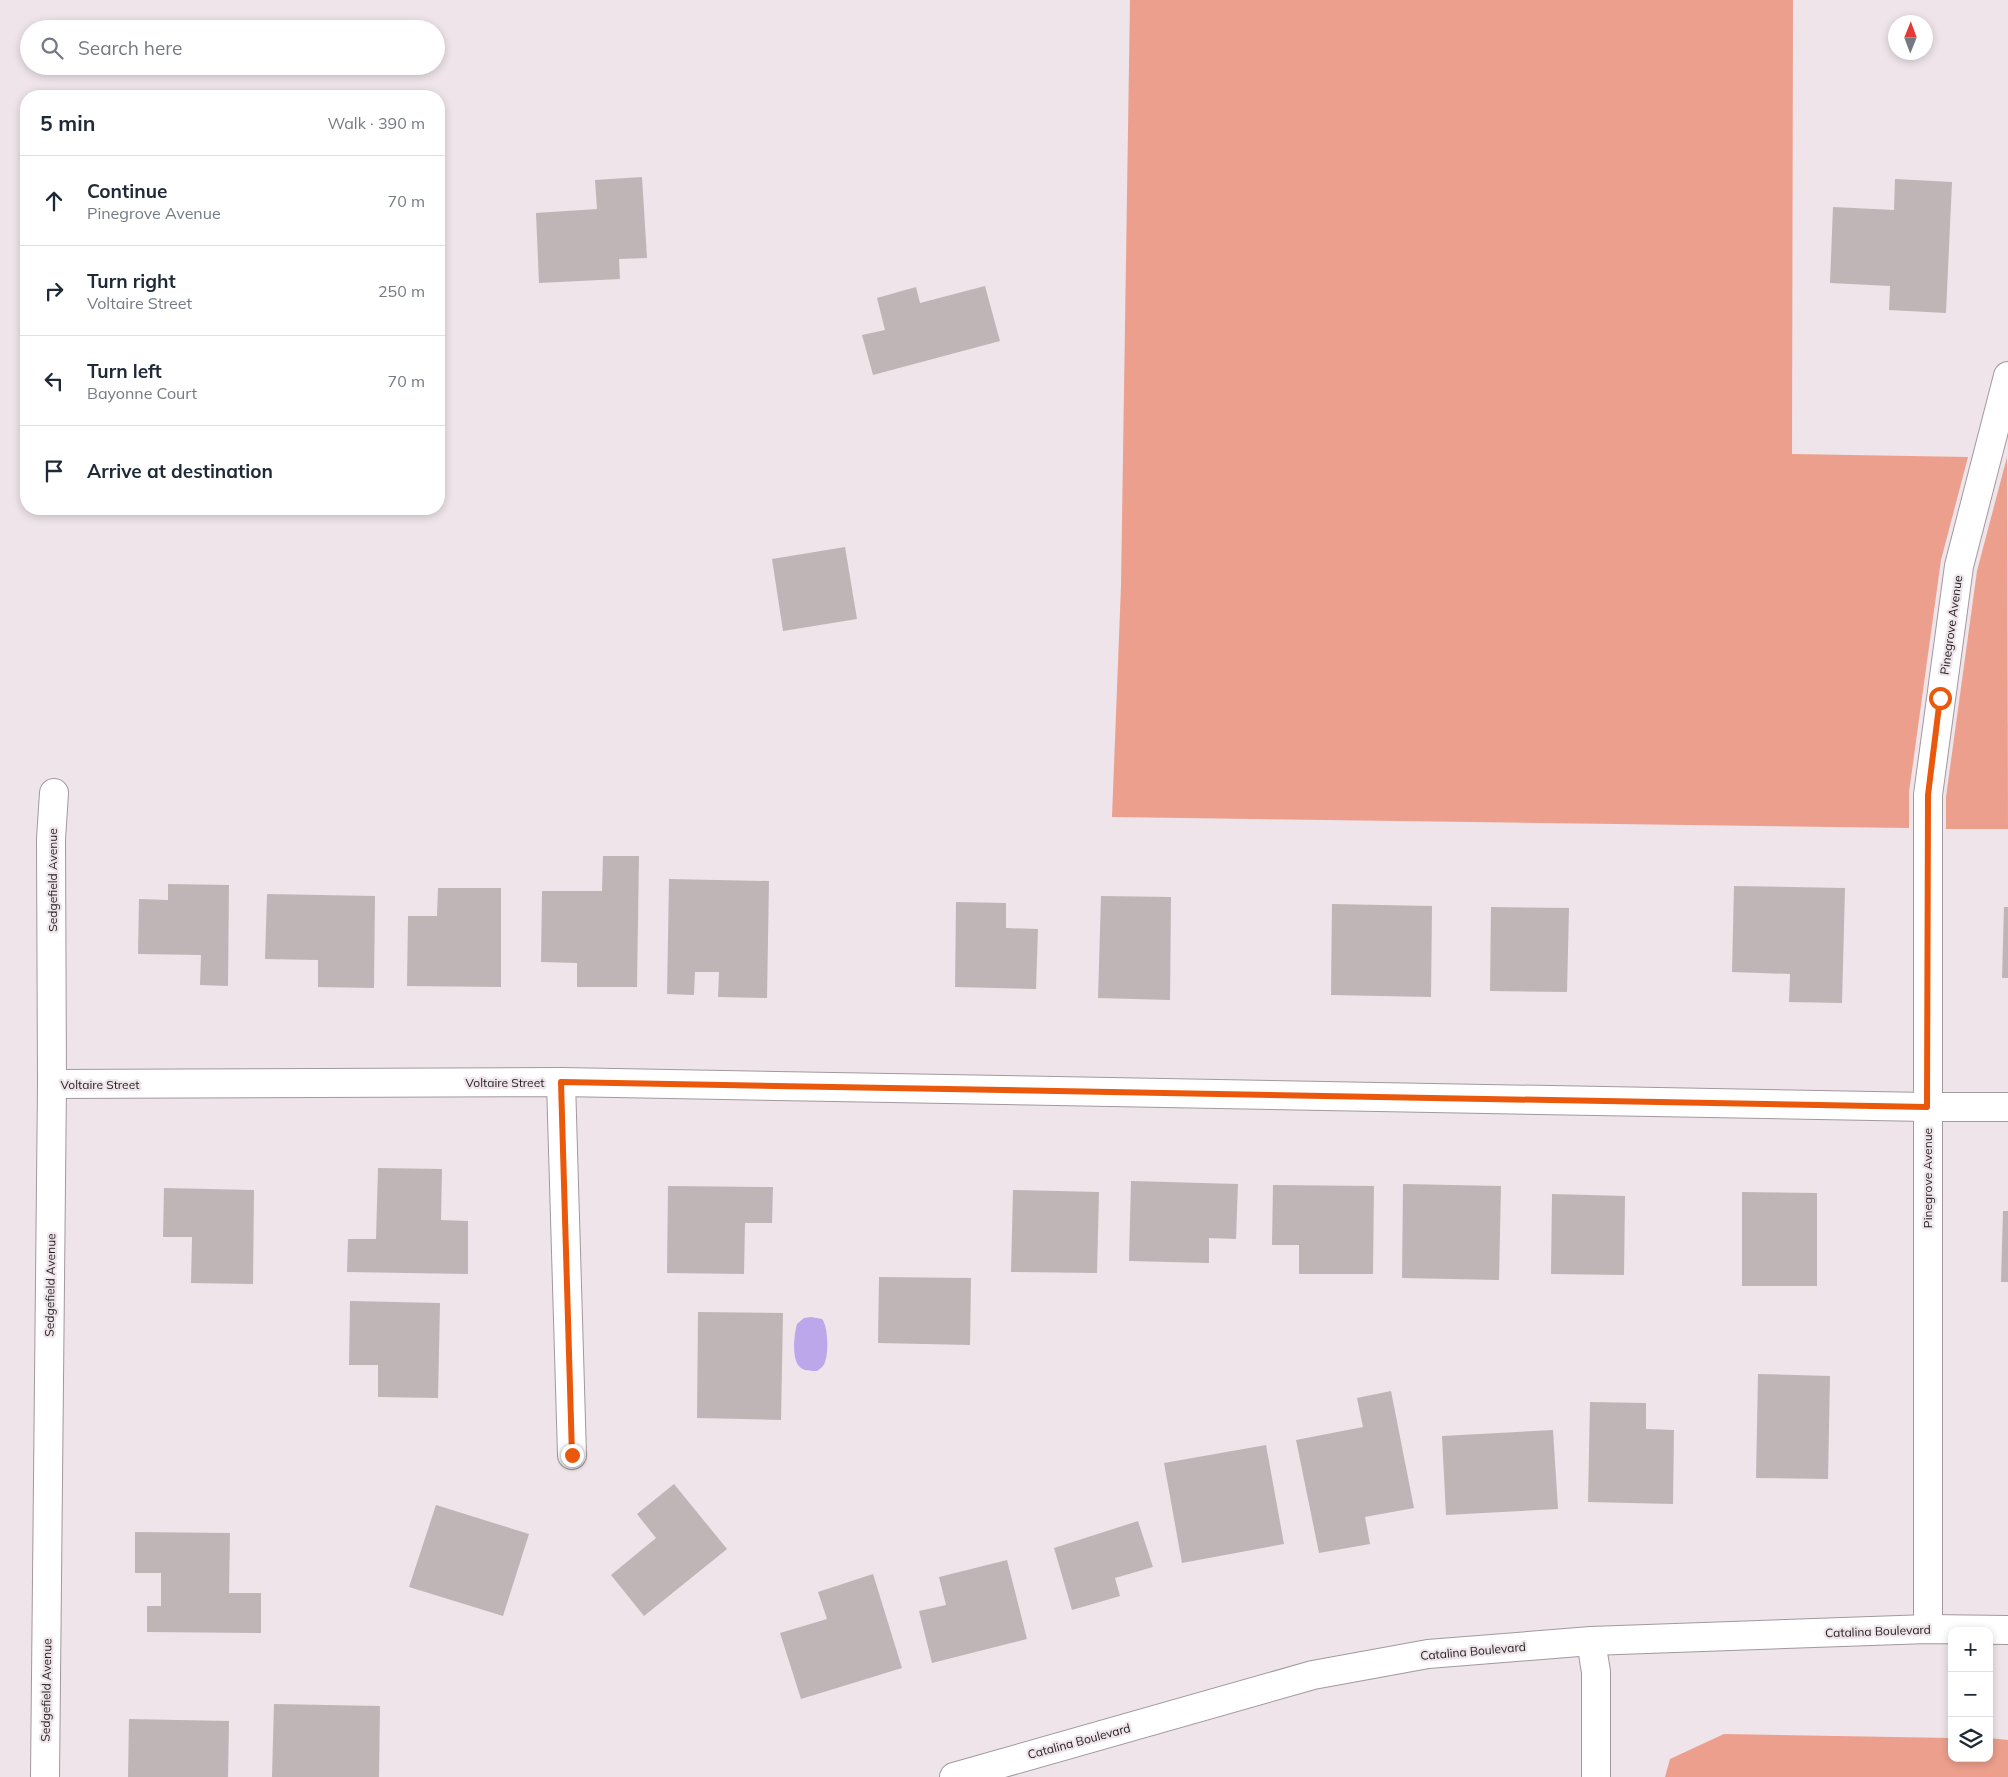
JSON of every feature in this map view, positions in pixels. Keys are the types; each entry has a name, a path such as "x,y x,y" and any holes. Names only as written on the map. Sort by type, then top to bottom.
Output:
{"street":[{"name":"Pinegrove Avenue","path":"1928,1629 1928,795 1959,566 2008,376"},
{"name":"Sedgefield Avenue","path":"46,1777 52,1084 51,839 54,793"},
{"name":"Voltaire Street","path":"52,1084 561,1082 2008,1107"},
{"path":"561,1082 572,1455"},
{"name":"Catalina Boulevard","path":"960,1776 1313,1675 1428,1654 1591,1641 1928,1629 2008,1630"},
{"path":"1591,1641 1596,1672 1596,1777"}],"shaded area":[{"path":"1130,0 1793,0 1792,454 1968,457 1941,560 1909,792 1909,828 1112,817 1121,586"},
{"path":"2007,457 2008,829 1946,829 1946,797 1977,571"},
{"path":"804,1318 822,1319 827,1333 826,1358 824,1365 817,1371 801,1368 798,1365 795,1354 794,1340 797,1324"},
{"path":"1724,1734 1948,1738 1948,1762 1993,1762 1993,1738 2008,1740 2008,1777 1665,1777 1670,1759"}],"building":[{"path":"642,177 647,258 619,259 620,279 539,283 536,213 597,209 595,180"},
{"path":"1895,179 1952,182 1946,313 1889,310 1890,286 1830,283 1833,207 1894,210"},
{"path":"985,286 1000,341 873,375 862,335 885,330 877,298 916,287 920,303"},
{"path":"845,547 857,619 783,631 772,559"},
{"path":"603,856 639,856 637,987 577,987 577,963 541,962 542,891 602,891"},
{"path":"669,879 769,881 767,998 718,997 719,972 695,972 694,995 667,994"},
{"path":"168,884 229,885 228,986 200,985 201,955 138,954 139,899 168,900"},
{"path":"1734,886 1845,888 1842,1003 1789,1002 1790,974 1732,972"},
{"path":"438,888 501,888 501,987 407,986 408,916 437,916"},
{"path":"267,894 375,896 374,988 318,987 318,960 265,959"},
{"path":"1101,896 1171,897 1170,1000 1098,998"},
{"path":"956,902 1006,903 1006,928 1038,929 1036,989 955,987"},
{"path":"1332,904 1432,906 1431,997 1331,995"},
{"path":"1491,907 1569,908 1567,992 1490,991"},
{"path":"2004,907 2008,907 2008,978 2002,978"},
{"path":"378,1168 442,1169 441,1220 468,1221 468,1274 347,1272 348,1239 376,1239"},
{"path":"1131,1181 1238,1184 1236,1239 1209,1238 1209,1263 1129,1261"},
{"path":"1403,1184 1501,1186 1499,1280 1402,1278"},
{"path":"1273,1185 1374,1186 1373,1274 1299,1274 1299,1245 1272,1245"},
{"path":"668,1186 773,1187 772,1223 745,1223 744,1274 667,1273"},
{"path":"164,1188 254,1190 253,1284 191,1283 192,1237 163,1237"},
{"path":"1013,1190 1099,1192 1097,1273 1011,1272"},
{"path":"1742,1192 1817,1193 1817,1286 1742,1286"},
{"path":"1552,1194 1625,1196 1624,1275 1551,1274"},
{"path":"2003,1211 2008,1211 2008,1282 2001,1282"},
{"path":"879,1277 971,1278 970,1345 878,1343"},
{"path":"350,1301 440,1303 438,1398 378,1397 378,1365 349,1365"},
{"path":"698,1312 783,1313 781,1420 697,1418"},
{"path":"1758,1374 1830,1376 1828,1479 1756,1478"},
{"path":"1391,1391 1414,1508 1365,1517 1370,1544 1319,1553 1296,1440 1363,1427 1357,1398"},
{"path":"1590,1402 1646,1403 1646,1429 1674,1430 1673,1504 1588,1502"},
{"path":"1553,1430 1558,1509 1446,1515 1442,1436"},
{"path":"1266,1445 1284,1544 1182,1563 1164,1463"},
{"path":"674,1484 727,1549 644,1616 611,1575 656,1538 637,1514"},
{"path":"436,1505 529,1534 503,1616 409,1587"},
{"path":"1138,1521 1153,1567 1115,1578 1120,1596 1072,1610 1054,1548"},
{"path":"135,1532 230,1533 229,1593 261,1593 261,1633 147,1632 147,1606 161,1606 161,1573 135,1573"},
{"path":"1007,1560 1027,1639 932,1663 919,1611 946,1605 939,1577"},
{"path":"873,1574 902,1668 801,1699 780,1633 827,1619 818,1592"},
{"path":"274,1704 380,1706 379,1777 272,1777"},
{"path":"129,1719 229,1721 228,1777 128,1777"}],"route":[{"path":"572,1455 561,1082 1927,1107 1928,795 1940,698"}]}
